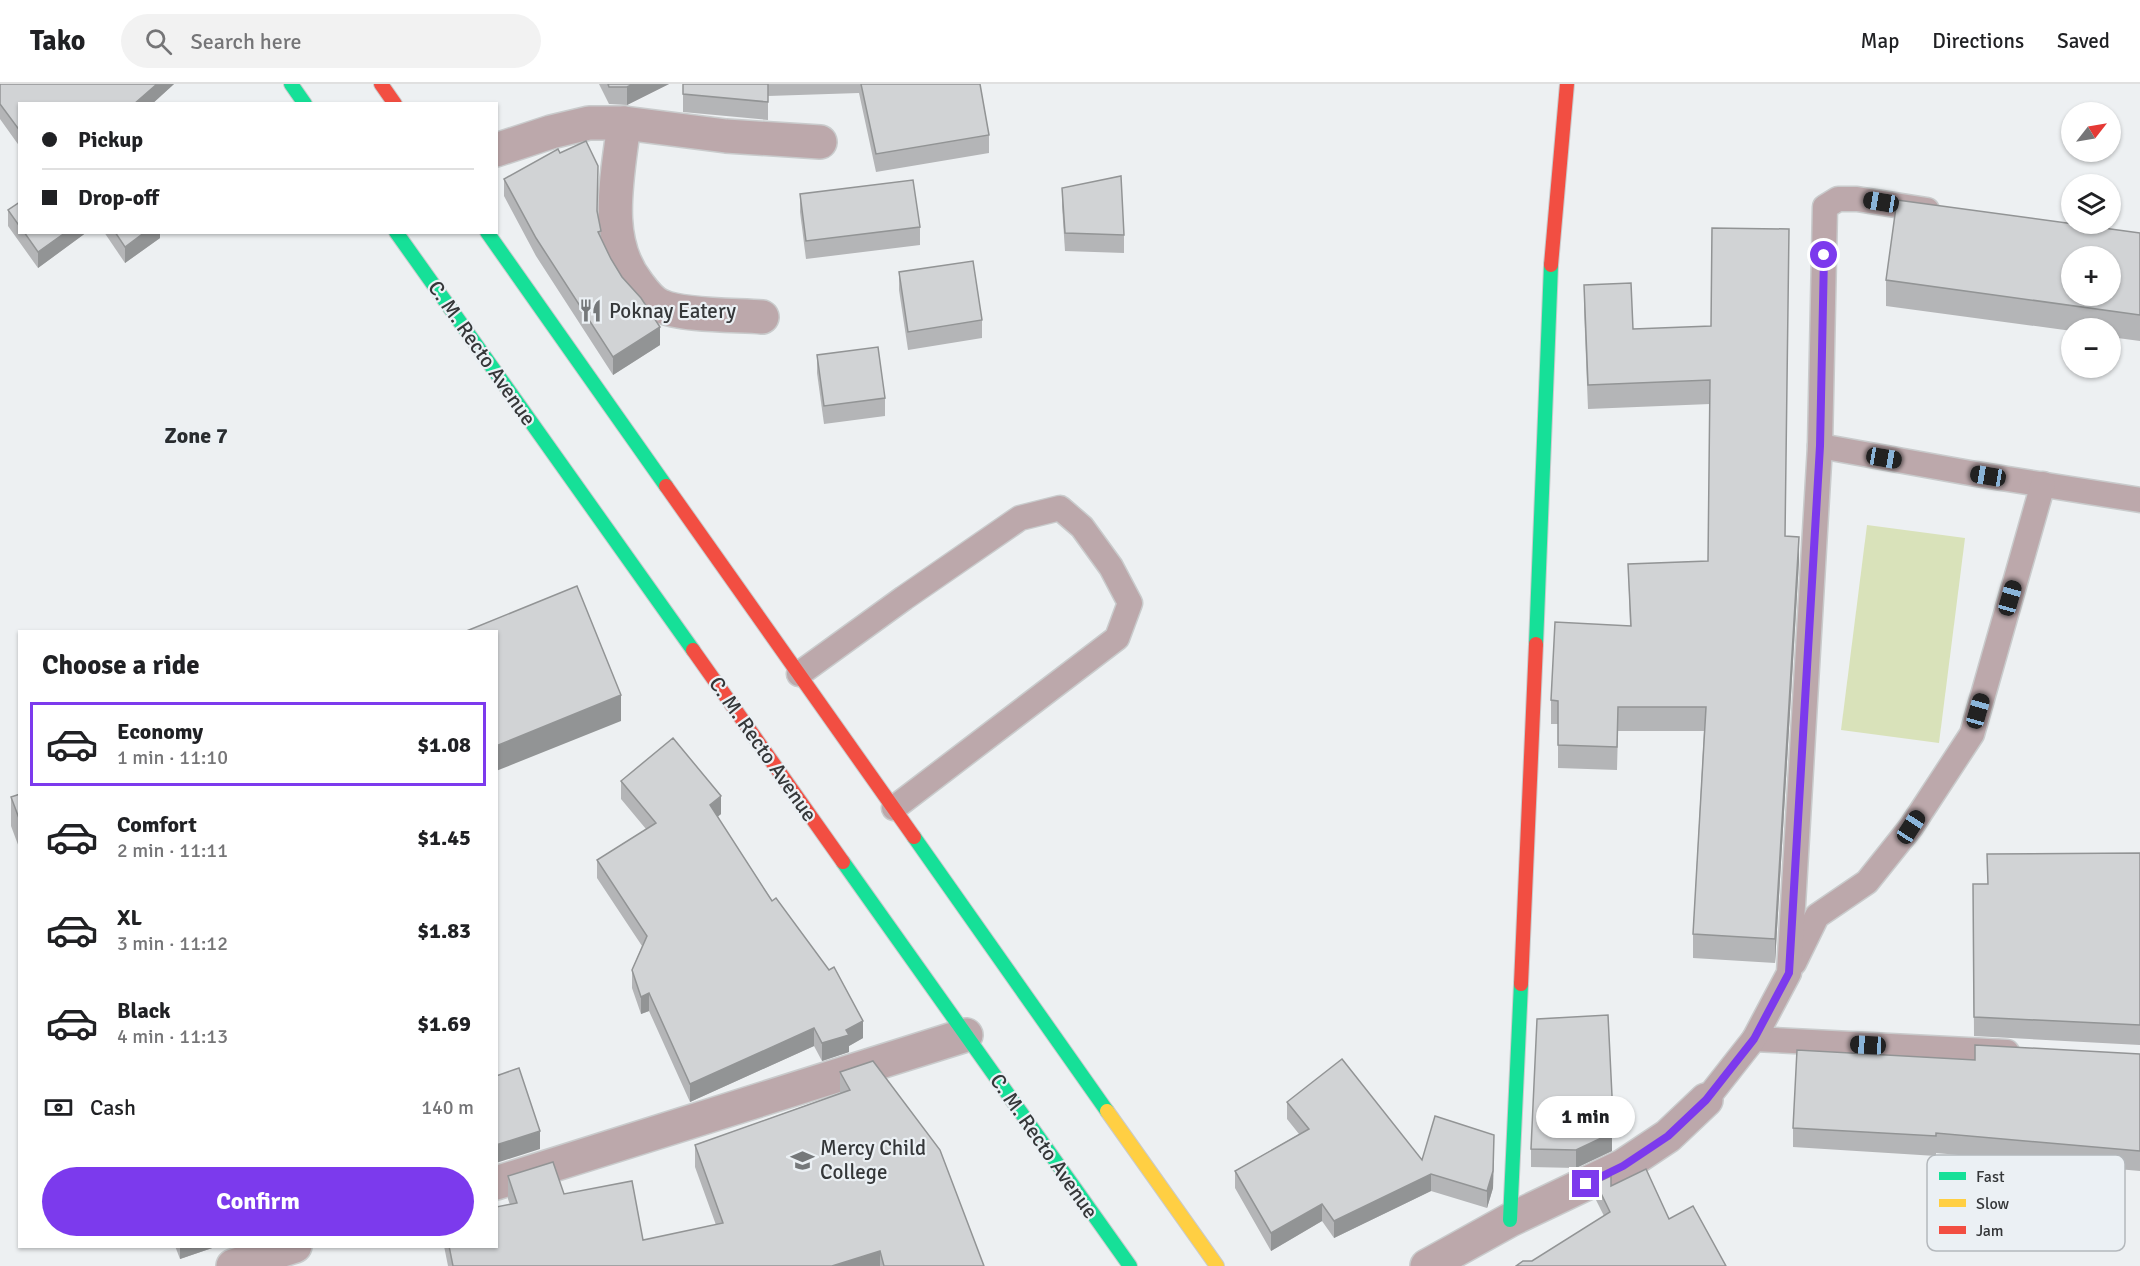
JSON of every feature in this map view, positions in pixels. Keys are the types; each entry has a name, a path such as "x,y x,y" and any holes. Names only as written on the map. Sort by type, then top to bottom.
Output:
{"main road":[{"path":"291,84 304,102"},
{"path":"381,84 394,102"},
{"path":"1510,1220 1539,584 1549,289 1567,84"},
{"name":"C. M. Recto Avenue","path":"397,234 1130,1266"},
{"path":"488,234 1217,1266"}],"street":[{"path":"498,149 551,132 589,123 624,123 726,136 820,142"},
{"path":"624,123 616,192 615,225 627,271 647,296 660,306 678,311 762,317"},
{"path":"498,1182 966,1035"},
{"path":"1427,1266 1510,1220 1623,1166 1668,1136 1706,1100"},
{"path":"233,1266 289,1248"}],"lane":[{"path":"1789,973 1820,446 1825,207 1838,199 1857,198 1952,213"},
{"path":"1820,446 2140,500"},
{"path":"1706,1100 1754,1039 1816,916 1868,882 1911,827 1972,734 2043,484"},
{"path":"799,674 1020,518 1060,508 1082,527 1111,567 1130,603 1117,638 894,808"},
{"path":"1754,1039 2035,1054"}],"green space":[{"path":"1867,525 1965,538 1939,743 1841,730"}],"building":[{"path":"0,84 157,84 136,102 18,102 18,128 0,104"},
{"path":"608,84 633,84 627,87 609,87"},
{"path":"683,84 768,84 768,102 683,94"},
{"path":"861,84 980,84 989,135 876,154"},
{"path":"586,141 598,166 597,211 601,231 598,232 622,277 641,298 660,327 613,357 536,238 504,179 558,149 560,153"},
{"path":"1121,176 1124,235 1065,233 1062,188"},
{"path":"913,180 920,227 806,241 800,194"},
{"path":"1897,200 2061,222 2061,234 2121,234 2121,230 2140,233 2140,315 2075,306 2121,306 2121,246 2061,246 2061,304 1886,280"},
{"path":"18,203 18,224 8,210"},
{"path":"1712,228 1789,229 1785,536 1799,537 1775,939 1693,934 1706,707 1618,707 1617,747 1558,745 1558,701 1551,700 1555,622 1631,626 1628,564 1708,561 1710,380 1588,385 1584,285 1631,283 1633,329 1711,326"},
{"path":"25,234 63,234 38,252"},
{"path":"116,234 142,234 125,247"},
{"path":"973,261 982,320 908,332 899,272"},
{"path":"878,347 885,398 824,406 817,355"},
{"path":"577,586 621,695 498,745 498,630 469,630"},
{"path":"673,738 721,796 710,805 772,901 776,898 829,970 834,967 863,1021 846,1030 849,1035 822,1043 814,1028 690,1084 649,993 641,997 632,970 647,936 597,860 656,823 621,781"},
{"path":"18,795 18,816 11,797"},
{"path":"2140,853 2140,1025 1974,1017 1973,884 1988,884 1987,854"},
{"path":"1608,1015 1612,1133 1576,1150 1531,1149 1537,1019"},
{"path":"1975,1045 2140,1054 2140,1151 1936,1133 1936,1136 1793,1128 1797,1050 1975,1060"},
{"path":"1342,1059 1422,1160 1435,1116 1494,1135 1493,1171 1487,1191 1431,1174 1334,1221 1322,1204 1271,1233 1235,1171 1309,1129 1287,1102"},
{"path":"873,1061 940,1150 984,1266 884,1266 880,1251 832,1266 453,1266 449,1248 498,1248 498,1207 517,1203 508,1176 553,1162 564,1194 632,1181 643,1240 723,1223 695,1145 850,1090 840,1072"},
{"path":"519,1068 540,1131 498,1144 498,1075"},
{"path":"1646,1169 1669,1219 1693,1206 1726,1266 1516,1266 1523,1261 1532,1261 1610,1212 1596,1183 1611,1176 1611,1186"}],"traffic: fast":[{"path":"291,84 304,102"},
{"path":"397,234 693,650"},
{"path":"488,234 666,486"},
{"path":"1536,644 1551,265"},
{"path":"914,837 1107,1111"},
{"path":"843,862 1130,1266"},
{"path":"1510,1220 1521,984"}],"traffic: slow":[{"path":"1107,1111 1217,1266"}],"traffic: jam":[{"path":"381,84 394,102"},
{"path":"1551,265 1567,84"},
{"path":"666,486 914,837"},
{"path":"1521,984 1536,644"},
{"path":"693,650 843,862"}],"place":[{"name":"Poknay Eatery","path":"591,311"},
{"name":"Mercy Child College","path":"802,1160"}],"district":[{"name":"Zone 7","path":"196,435"}],"route":[{"path":"1586,1184 1623,1166 1668,1136 1706,1100 1754,1039 1789,973 1820,446 1824,255"}]}
